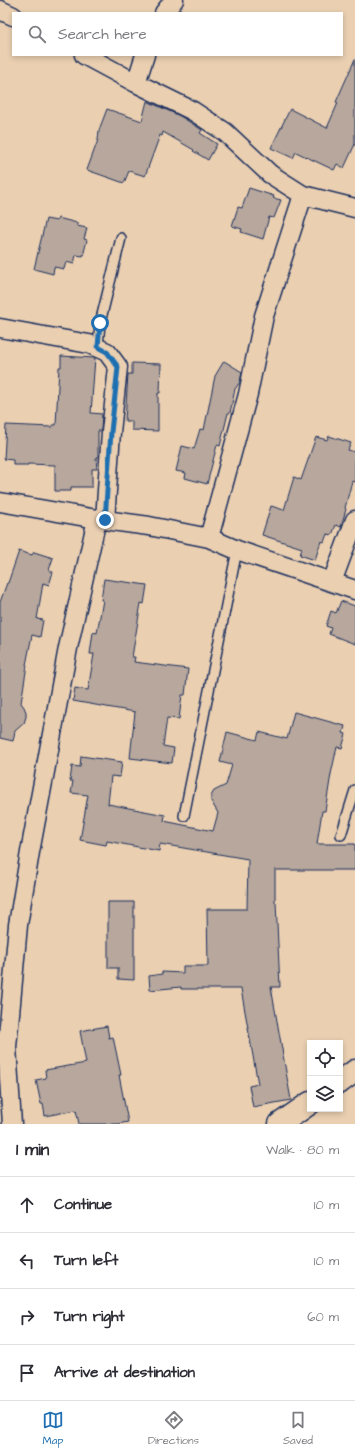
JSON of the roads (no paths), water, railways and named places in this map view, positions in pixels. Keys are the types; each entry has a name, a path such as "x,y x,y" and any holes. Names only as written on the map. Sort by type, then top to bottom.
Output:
{"street":[{"path":"165,12 174,0"},
{"path":"86,56 193,111 224,132 270,174 303,195 355,207"},
{"path":"136,83 145,56"},
{"path":"209,538 248,394 264,316 303,195"},
{"path":"0,328 90,344 107,352 118,367 101,520 68,648 30,852 18,926 7,1047 12,1124"},
{"path":"0,502 101,520 149,526 209,538 238,550 355,590"},
{"path":"332,582 355,520"},
{"path":"343,1080 355,1071"},
{"path":"280,1124 307,1105"}],"lane":[{"path":"98,347 100,323 121,238"},
{"path":"184,816 238,550"},
{"path":"341,836 355,790"}]}
